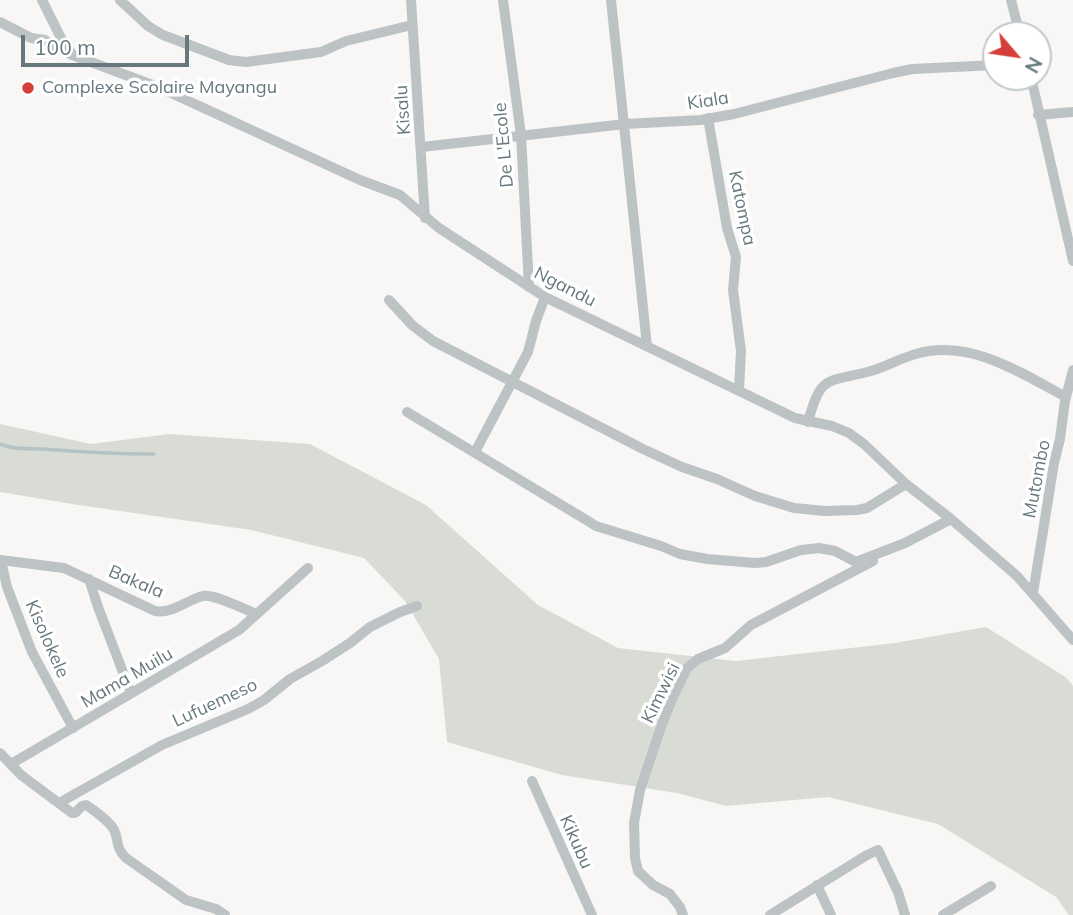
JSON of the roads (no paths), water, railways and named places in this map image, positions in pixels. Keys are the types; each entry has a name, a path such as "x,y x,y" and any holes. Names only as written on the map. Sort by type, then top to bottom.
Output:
{"street":[{"path":"42,0 72,55"},
{"path":"120,0 148,26 163,35 229,60 246,62 321,52 346,41 412,25"},
{"name":"Kisalu","path":"411,0 425,218"},
{"name":"De L'Ecole","path":"503,0 521,135 529,287"},
{"path":"611,0 647,346"},
{"path":"1011,0 1016,21"},
{"name":"Ngandu","path":"0,22 31,38 45,40 72,55 159,88 347,175 400,195 425,218 545,297 795,418 832,426 849,433 1017,576 1073,640"},
{"name":"Kiala","path":"422,147 625,124 708,118 734,114 903,71 982,66"},
{"path":"1034,91 1073,261"},
{"path":"1038,115 1073,112"},
{"name":"Katompa","path":"708,118 729,236 736,257 733,290 741,351 739,390"},
{"path":"475,452 528,352 545,297"},
{"path":"389,300 412,325 433,341 672,463 755,496 794,508 857,510 867,508 906,484"},
{"path":"808,422 814,398 829,380 873,370 917,353 945,350 988,358 1066,397"},
{"name":"Mutombo","path":"1033,593 1054,463 1073,370"},
{"path":"407,412 596,526 680,554 755,563 801,550 819,548 835,551 856,562 905,543 951,519"},
{"name":"Kimwisi","path":"683,915 680,906 670,894 653,886 638,871 634,823 640,790 661,727 687,668 724,648 751,625 905,543"},
{"name":"Bakala","path":"0,560 64,568 155,611 174,609 204,596 257,614"},
{"name":"Kisolokele","path":"0,560 7,587 32,652 73,727"},
{"name":"Mama Muilu","path":"10,764 239,630 308,568"},
{"path":"89,579 97,607 131,693"},
{"name":"Lufuemeso","path":"59,803 162,745 248,709 290,679 322,662 370,627 417,606"},
{"path":"0,753 21,775 72,813 86,805 111,824 115,830 119,851 126,858 186,900 216,909 225,915"},
{"name":"Kikubu","path":"532,781 592,915"},
{"path":"770,915 878,850 898,892 905,915"},
{"path":"817,885 831,915"},
{"path":"943,915 990,886"}],"waterway":[{"path":"0,444 21,448 154,454"}],"place":[{"name":"Complexe Scolaire Mayangu","path":"28,88"}]}
